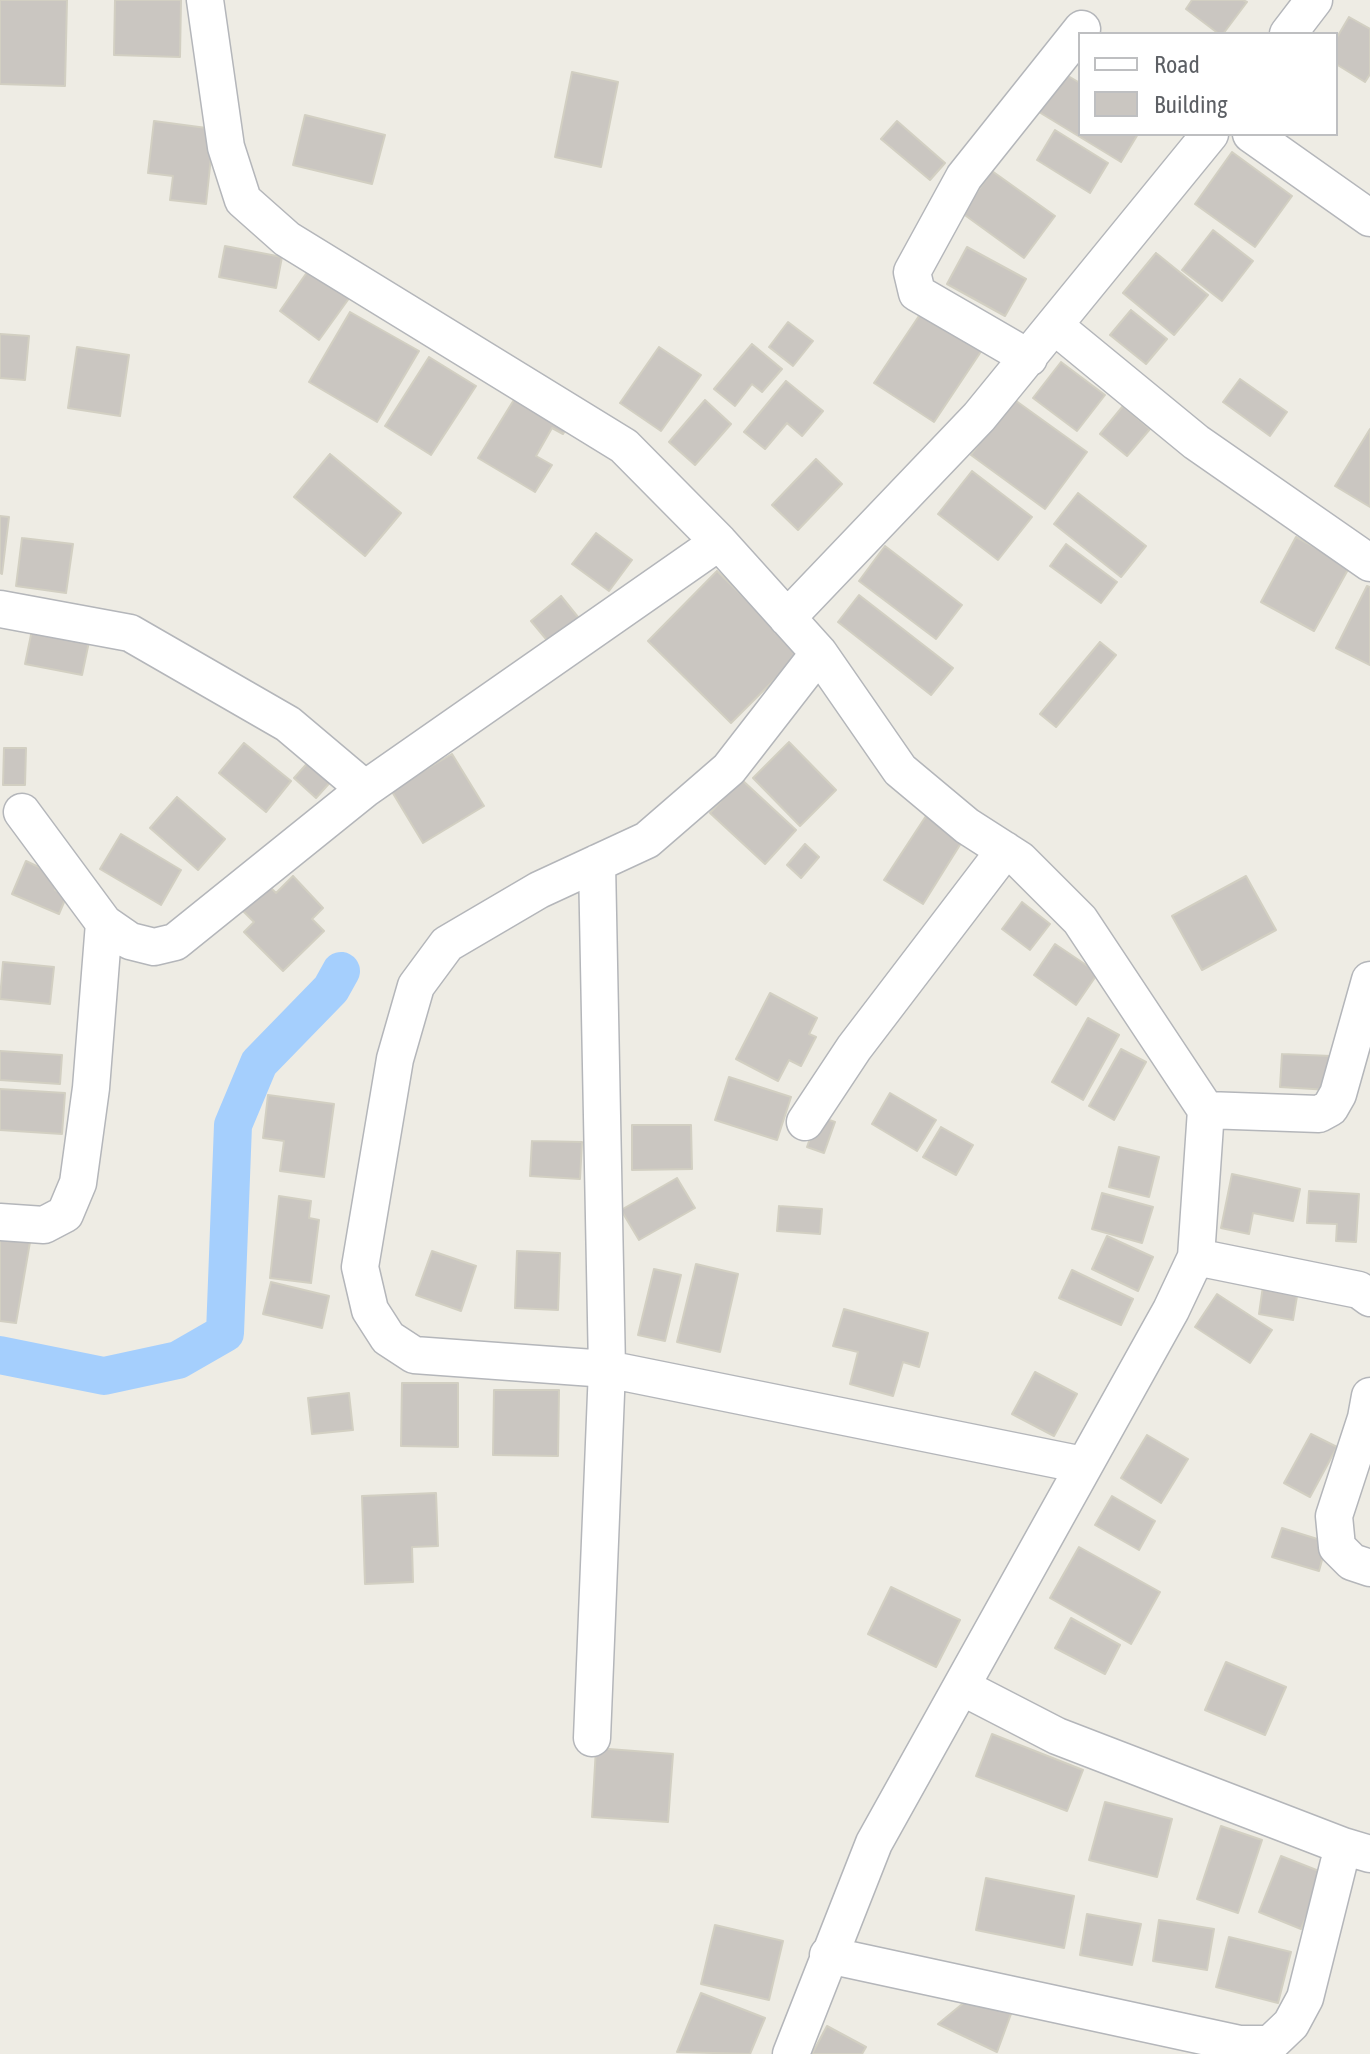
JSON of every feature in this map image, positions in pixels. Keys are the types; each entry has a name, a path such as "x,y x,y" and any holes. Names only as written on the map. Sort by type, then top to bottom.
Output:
{"street":[{"path":"205,0 226,147 243,200 287,239 624,446 719,542 819,653 900,770 967,826 1020,860 1080,920 1206,1110 1196,1257 1171,1310 874,1843 791,2054"},
{"path":"1290,32 1314,0"},
{"path":"1029,358 917,293 912,272 964,177 1078,34"},
{"path":"787,618 959,439 1056,327 1208,136"},
{"path":"1254,136 1370,218"},
{"path":"1056,327 1196,442 1370,563"},
{"path":"22,812 104,923 130,941 154,947 175,942 365,789 719,542"},
{"path":"0,609 130,633 288,724 365,789"},
{"path":"819,653 729,769 647,840 539,890 447,944 416,986 395,1059 360,1267 370,1310 388,1338 414,1355 607,1369 1083,1465"},
{"path":"805,1122 854,1048 1005,850"},
{"path":"592,1738 607,1369 597,863"},
{"path":"0,1222 44,1225 65,1214 78,1183 91,1088 104,923"},
{"path":"1206,1110 1319,1114 1330,1108 1370,980"},
{"path":"1196,1257 1359,1290 1370,1298"},
{"path":"1370,1396 1366,1418 1334,1516 1337,1547 1352,1562 1370,1568"},
{"path":"828,1955 1240,2044 1270,2044 1291,2024 1305,1998 1357,1850 1057,1736 962,1687"}],"building":[{"path":"0,0 67,0 65,86 0,84"},
{"path":"115,0 181,0 180,57 114,55"},
{"path":"1192,0 1247,2 1224,32 1216,32 1186,9"},
{"path":"1349,17 1370,29 1370,74 1365,82 1338,65 1338,36"},
{"path":"572,72 618,82 601,167 555,157"},
{"path":"1063,73 1078,82 1078,136 1039,112"},
{"path":"305,115 385,135 372,184 293,165"},
{"path":"154,121 214,129 206,204 170,200 173,176 148,173"},
{"path":"897,121 945,163 930,180 881,139"},
{"path":"1055,130 1108,163 1090,193 1037,160"},
{"path":"1078,136 1137,136 1121,162"},
{"path":"1232,152 1292,196 1255,247 1195,204"},
{"path":"992,171 1055,216 1024,258 962,213"},
{"path":"1213,230 1253,261 1222,301 1182,270"},
{"path":"225,246 282,257 276,288 219,277"},
{"path":"967,247 1026,279 1005,316 947,284"},
{"path":"1156,253 1208,295 1174,335 1123,293"},
{"path":"310,268 350,297 319,340 280,311"},
{"path":"925,307 984,347 934,422 874,383"},
{"path":"1131,310 1167,339 1146,364 1110,335"},
{"path":"350,312 419,351 377,422 309,382"},
{"path":"788,322 813,341 793,366 769,347"},
{"path":"0,334 29,336 25,380 0,378"},
{"path":"752,344 782,369 762,392 752,384 735,406 714,389"},
{"path":"77,347 129,355 120,416 68,408"},
{"path":"659,347 701,375 661,431 620,403"},
{"path":"429,357 476,386 431,455 385,426"},
{"path":"1061,362 1105,395 1077,431 1033,398"},
{"path":"1240,379 1287,412 1270,436 1223,402"},
{"path":"786,381 823,411 802,436 787,423 765,449 744,432"},
{"path":"520,390 571,421 563,434 552,428 536,456 552,465 535,492 478,458"},
{"path":"1012,398 1087,452 1045,509 971,455"},
{"path":"705,400 731,424 695,465 669,442"},
{"path":"1123,406 1150,429 1127,456 1100,434"},
{"path":"1370,429 1370,507 1335,486"},
{"path":"330,454 401,513 365,556 294,497"},
{"path":"816,459 842,484 798,530 772,505"},
{"path":"972,471 1032,517 998,560 938,514"},
{"path":"1078,493 1146,546 1121,577 1054,524"},
{"path":"0,516 9,517 2,574 0,573"},
{"path":"596,533 632,560 609,591 572,564"},
{"path":"1296,537 1350,566 1314,631 1261,602"},
{"path":"22,538 73,544 66,593 16,586"},
{"path":"1066,544 1117,582 1101,603 1050,566"},
{"path":"885,546 962,605 936,639 859,581"},
{"path":"717,571 801,653 731,723 648,641"},
{"path":"1367,586 1370,587 1370,665 1336,648"},
{"path":"859,595 953,668 931,695 838,622"},
{"path":"561,596 586,627 556,651 531,621"},
{"path":"33,625 90,637 82,675 25,664"},
{"path":"1100,642 1116,655 1056,727 1040,714"},
{"path":"789,742 836,790 800,826 753,778"},
{"path":"244,743 291,781 266,812 219,773"},
{"path":"4,748 26,748 25,785 3,785"},
{"path":"452,754 484,806 423,843 391,790"},
{"path":"312,758 334,778 316,798 294,778"},
{"path":"741,779 796,830 765,864 710,813"},
{"path":"177,797 225,839 198,870 150,828"},
{"path":"926,816 963,840 923,904 884,880"},
{"path":"121,834 181,870 161,905 100,869"},
{"path":"805,844 819,857 801,878 787,865"},
{"path":"26,861 60,877 55,890 67,895 59,914 12,894"},
{"path":"293,876 323,908 312,919 324,931 283,971 244,932 254,922 237,905 263,880 276,893"},
{"path":"1246,876 1276,930 1202,970 1172,916"},
{"path":"1022,902 1050,924 1030,950 1002,929"},
{"path":"1055,944 1098,973 1076,1005 1034,975"},
{"path":"3,962 54,967 50,1004 0,999"},
{"path":"770,993 817,1018 809,1034 816,1037 801,1066 789,1060 778,1081 736,1059"},
{"path":"1088,1018 1119,1035 1083,1100 1052,1082"},
{"path":"1121,1049 1146,1062 1114,1120 1089,1106"},
{"path":"0,1051 62,1055 60,1084 0,1080"},
{"path":"1282,1054 1331,1056 1329,1090 1280,1087"},
{"path":"729,1077 791,1097 777,1140 715,1120"},
{"path":"0,1089 65,1093 62,1134 0,1130"},
{"path":"890,1093 936,1120 917,1151 872,1124"},
{"path":"268,1095 334,1104 324,1177 280,1171 284,1141 263,1138"},
{"path":"818,1116 835,1122 824,1153 807,1147"},
{"path":"632,1125 691,1125 692,1169 632,1170"},
{"path":"941,1127 973,1145 956,1175 923,1157"},
{"path":"532,1141 582,1142 580,1179 530,1176"},
{"path":"1119,1147 1159,1157 1149,1197 1109,1187"},
{"path":"1232,1174 1300,1189 1293,1221 1253,1213 1249,1234 1221,1228"},
{"path":"677,1178 695,1208 639,1240 621,1210"},
{"path":"1309,1191 1359,1194 1356,1242 1336,1241 1337,1224 1307,1223"},
{"path":"1102,1193 1153,1207 1142,1243 1092,1229"},
{"path":"279,1196 311,1201 309,1218 319,1220 311,1283 270,1278"},
{"path":"779,1206 822,1209 820,1234 777,1231"},
{"path":"0,1236 30,1242 16,1323 0,1321"},
{"path":"1107,1236 1153,1257 1138,1291 1092,1269"},
{"path":"432,1251 476,1266 461,1311 416,1295"},
{"path":"517,1251 560,1253 558,1310 515,1308"},
{"path":"696,1264 738,1274 720,1352 677,1342"},
{"path":"654,1269 681,1275 665,1341 638,1335"},
{"path":"1072,1270 1133,1299 1121,1325 1059,1298"},
{"path":"1264,1279 1299,1284 1293,1320 1259,1314"},
{"path":"271,1282 329,1296 322,1328 263,1314"},
{"path":"1217,1294 1272,1330 1250,1363 1195,1327"},
{"path":"844,1309 928,1333 919,1367 903,1362 893,1396 850,1384 858,1352 833,1346"},
{"path":"1035,1372 1077,1394 1054,1436 1012,1414"},
{"path":"402,1383 458,1383 458,1447 401,1446"},
{"path":"494,1390 559,1390 558,1456 493,1455"},
{"path":"349,1393 353,1430 312,1434 308,1398"},
{"path":"1311,1434 1337,1447 1310,1497 1284,1483"},
{"path":"1147,1435 1188,1459 1161,1503 1121,1478"},
{"path":"436,1493 438,1546 412,1547 413,1582 365,1584 362,1496"},
{"path":"1112,1496 1155,1521 1139,1550 1095,1525"},
{"path":"1282,1528 1327,1542 1319,1571 1272,1557"},
{"path":"1079,1547 1160,1592 1131,1644 1050,1598"},
{"path":"891,1587 960,1620 936,1667 868,1634"},
{"path":"1071,1618 1120,1645 1105,1674 1055,1648"},
{"path":"1226,1662 1286,1687 1265,1735 1205,1710"},
{"path":"992,1734 1083,1770 1067,1811 976,1776"},
{"path":"596,1748 673,1754 668,1822 592,1817"},
{"path":"1105,1802 1172,1819 1157,1877 1089,1860"},
{"path":"1221,1826 1262,1840 1238,1913 1197,1899"},
{"path":"1281,1856 1324,1873 1301,1929 1259,1912"},
{"path":"986,1878 1074,1896 1064,1948 976,1930"},
{"path":"1087,1914 1141,1924 1132,1965 1080,1955"},
{"path":"1159,1920 1214,1929 1207,1970 1153,1961"},
{"path":"715,1925 783,1941 769,2000 701,1984"},
{"path":"1229,1937 1291,1952 1278,2003 1216,1987"},
{"path":"701,1993 765,2018 750,2054 677,2052"},
{"path":"972,1996 1011,2014 997,2052 938,2024"},
{"path":"827,2026 866,2047 862,2054 812,2054"}],"waterway":[{"path":"0,1355 104,1376 178,1360 225,1333 233,1125 259,1063 331,989 341,971"}]}
